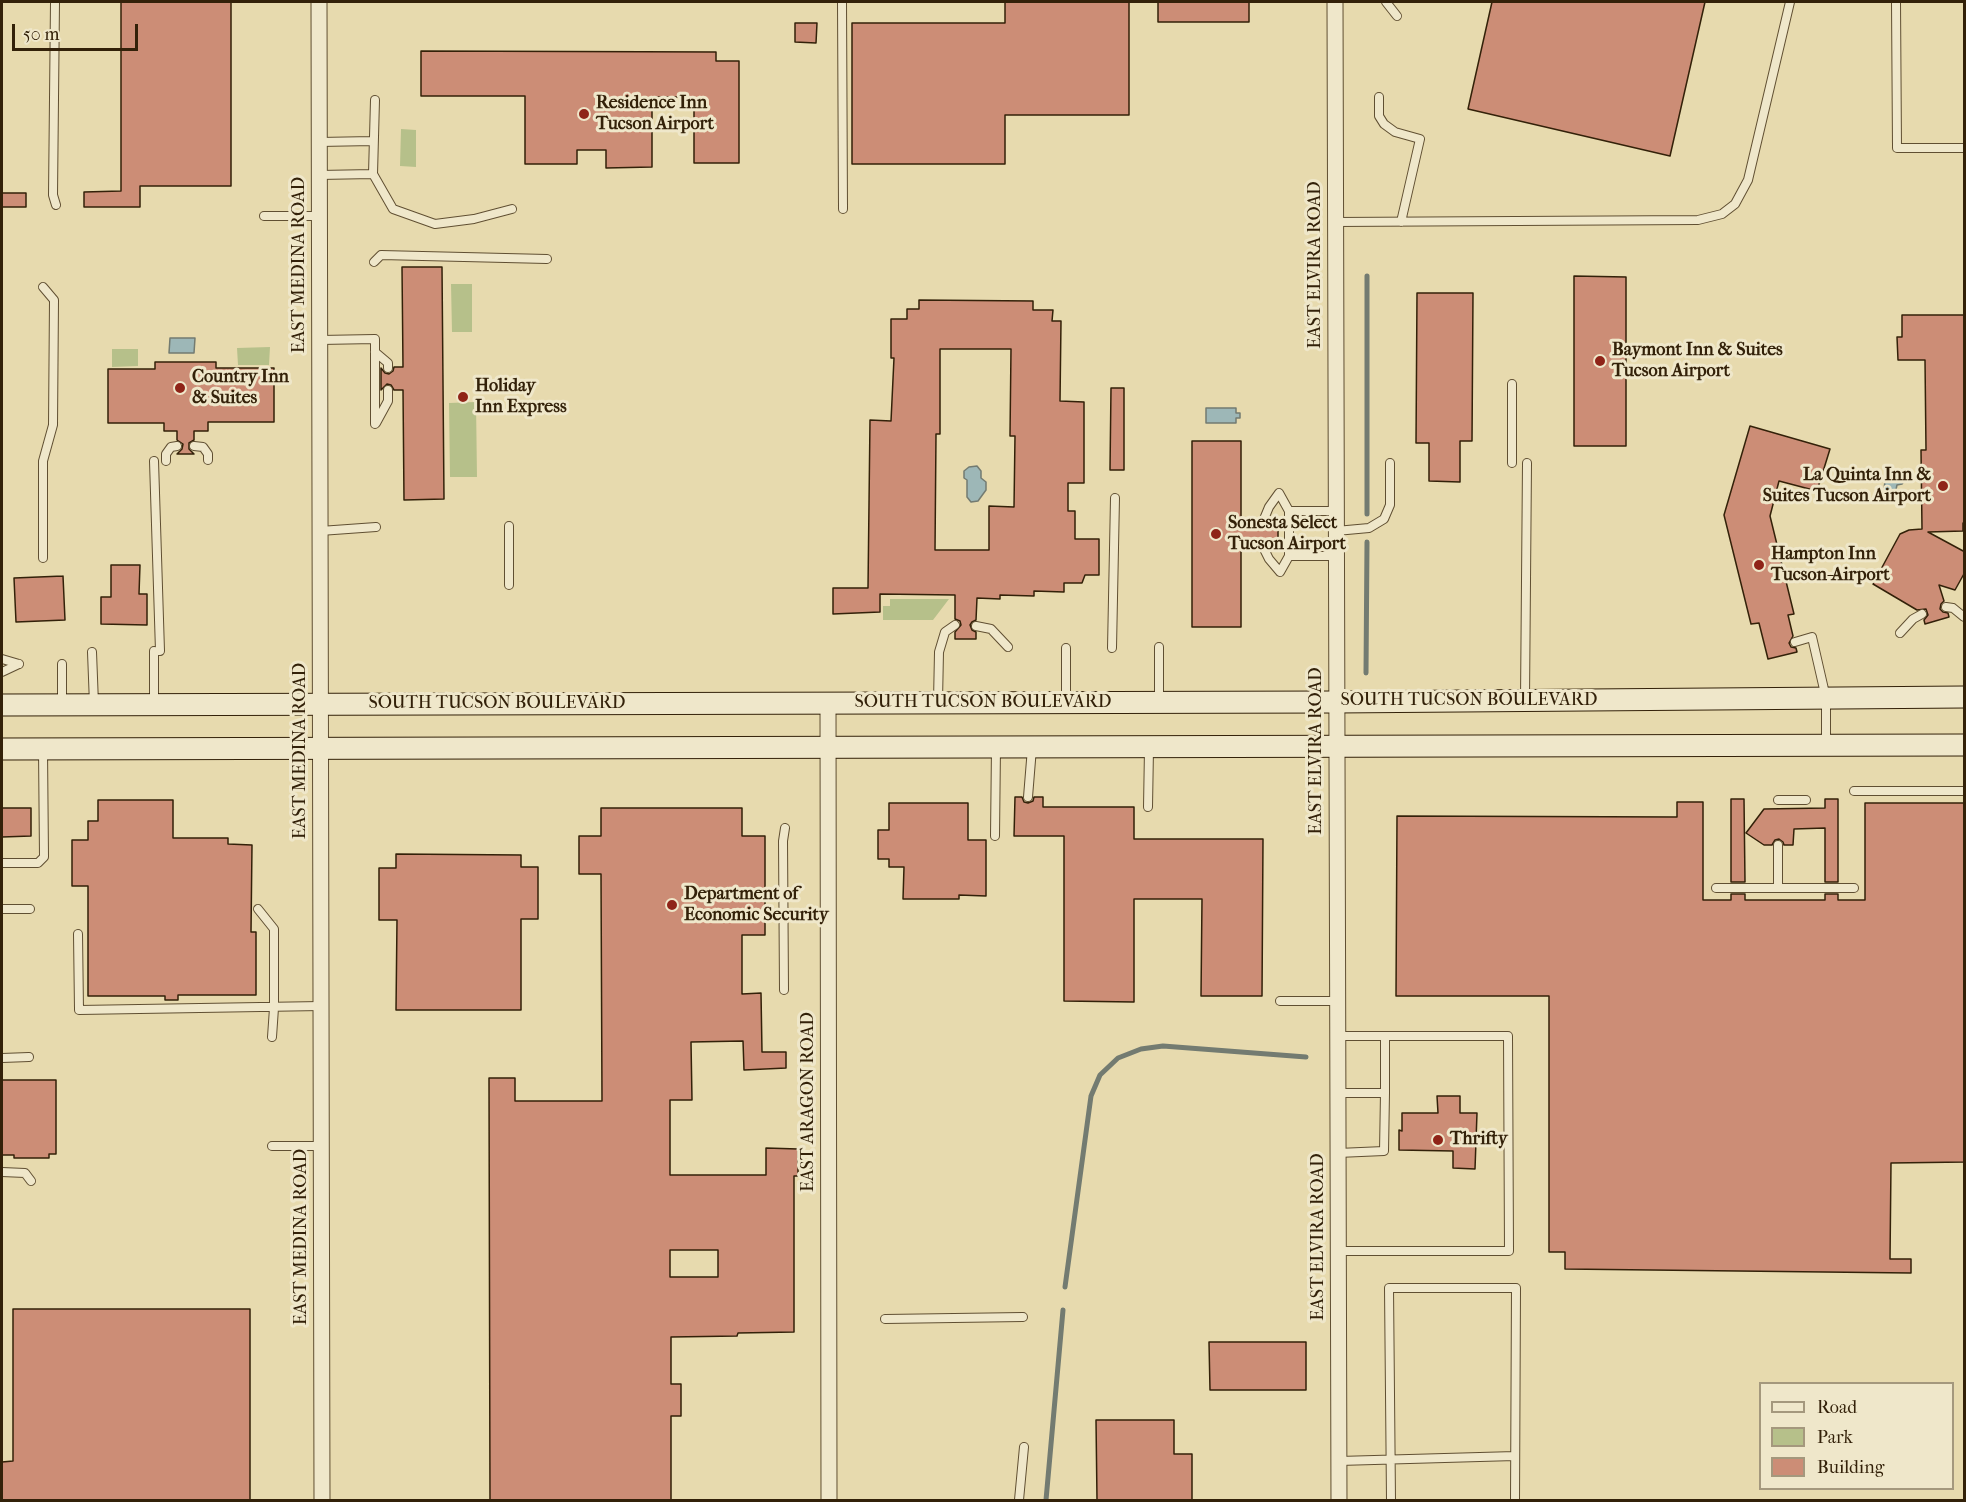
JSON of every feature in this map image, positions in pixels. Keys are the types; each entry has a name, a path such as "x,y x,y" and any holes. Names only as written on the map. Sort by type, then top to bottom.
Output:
{"main road":[{"name":"SOUTH TUCSON BOULEVARD","path":"2,705 1336,702 1965,697"},
{"path":"2,749 1965,745"}],"street":[{"name":"EAST MEDINA ROAD","path":"319,2 322,1500"},
{"name":"EAST ELVIRA ROAD","path":"1335,2 1339,1500"},
{"name":"EAST ARAGON ROAD","path":"828,703 829,1500"}],"lane":[{"path":"55,2 53,195 56,205"},
{"path":"842,2 843,209"},
{"path":"1386,2 1397,16"},
{"path":"1335,222 1698,220 1722,214 1735,204 1748,180 1790,2"},
{"path":"1896,2 1896,148 1965,148"},
{"path":"1379,97 1379,116 1384,124 1395,132 1420,139 1401,222"},
{"path":"375,100 373,174 393,209 435,224 474,219 512,209"},
{"path":"319,141 373,141"},
{"path":"319,175 373,174"},
{"path":"264,216 320,216"},
{"path":"374,262 381,255 547,259"},
{"path":"43,287 54,300 53,425 43,461 43,558"},
{"path":"320,340 375,339 375,424 388,401 388,390"},
{"path":"375,352 388,363 388,368"},
{"path":"1512,384 1512,463"},
{"path":"166,461 166,454 171,447 177,446"},
{"path":"194,446 202,447 208,454 208,460"},
{"path":"154,461 157,651 154,704"},
{"path":"1336,531 1369,528 1384,519 1390,505 1390,463"},
{"path":"1525,701 1527,463"},
{"path":"1264,519 1279,493 1289,511 1289,556 1280,572 1264,549"},
{"path":"1112,648 1115,498"},
{"path":"1289,511 1336,511"},
{"path":"509,526 509,585"},
{"path":"320,531 376,527"},
{"path":"1289,556 1336,556"},
{"path":"1946,606 1965,617"},
{"path":"1900,633 1913,619 1922,614"},
{"path":"938,703 939,652 945,632 955,625"},
{"path":"976,626 991,629 1008,648"},
{"path":"1795,642 1812,637 1826,698 1826,745"},
{"path":"1159,647 1159,702"},
{"path":"1066,648 1066,703"},
{"path":"92,652 94,704"},
{"path":"2,659 20,664 2,672"},
{"path":"62,664 62,705"},
{"path":"1148,807 1149,746"},
{"path":"995,836 996,747"},
{"path":"1028,797 1033,747"},
{"path":"2,863 38,863 44,857 43,749"},
{"path":"1854,791 1965,791"},
{"path":"1778,800 1806,800"},
{"path":"784,990 783,841 785,828"},
{"path":"1778,845 1778,888"},
{"path":"1716,888 1854,888"},
{"path":"2,909 30,909"},
{"path":"258,909 274,929 272,1037"},
{"path":"78,934 79,1010 321,1006"},
{"path":"1280,1001 1338,1000"},
{"path":"1338,1036 1508,1036 1509,1251 1339,1251"},
{"path":"1338,1154 1384,1151 1385,1036"},
{"path":"2,1058 29,1057"},
{"path":"1338,1093 1385,1092"},
{"path":"272,1146 322,1146"},
{"path":"2,1172 25,1173 31,1181"},
{"path":"1391,1500 1389,1288 1515,1288 1515,1500"},
{"path":"885,1319 1023,1317"},
{"path":"1019,1500 1024,1447"},
{"path":"1339,1461 1515,1456"}],"green space":[{"path":"401,129 416,130 416,167 400,166"},
{"path":"451,284 472,284 472,332 452,332"},
{"path":"270,347 269,365 238,365 237,348"},
{"path":"112,349 138,349 138,366 112,367"},
{"path":"476,402 477,477 450,477 449,403"},
{"path":"890,599 949,599 933,620 883,620 883,606 890,606"}],"water":[{"path":"170,338 195,338 194,353 169,353"},
{"path":"1206,408 1236,408 1236,413 1240,413 1240,418 1236,418 1236,423 1206,423"},
{"path":"977,466 981,471 981,478 986,482 986,490 978,501 971,502 967,497 967,480 964,478 964,471 969,467"},
{"path":"1893,474 1905,475 1906,478 1902,484 1897,485 1895,494 1897,498 1893,503 1887,500 1884,489 1885,481"}],"building":[{"path":"121,2 231,2 231,186 140,186 140,207 84,207 84,192 121,191"},
{"path":"1005,2 1129,2 1129,115 1005,115 1005,164 852,164 852,23 1005,23"},
{"path":"1158,2 1249,2 1249,22 1158,22"},
{"path":"1492,2 1705,2 1670,156 1468,109"},
{"path":"795,23 817,23 816,43 795,42"},
{"path":"421,51 716,52 716,61 739,61 739,163 694,163 694,97 652,97 652,167 606,168 606,150 577,150 577,164 525,164 525,96 421,96"},
{"path":"2,193 26,193 26,207 2,207"},
{"path":"402,267 442,267 444,499 404,500 403,390 394,390 391,385 387,384 381,390 381,368 389,374 394,367 403,367"},
{"name":"Baymont Inn & Suites Tucson Airport","path":"1574,276 1626,277 1626,446 1574,446"},
{"path":"1417,293 1473,293 1472,441 1460,441 1460,482 1429,481 1429,443 1416,443"},
{"path":"919,300 1033,301 1033,310 1053,310 1052,321 1061,321 1060,401 1084,402 1084,483 1068,483 1068,511 1075,511 1075,539 1099,539 1099,575 1085,575 1082,583 1064,583 1064,592 1034,591 1034,596 1000,595 1000,599 977,598 976,620 970,625 976,632 976,639 955,639 955,632 961,625 960,621 955,619 955,595 880,594 880,612 833,614 833,588 868,588 870,420 891,421 894,358 891,358 891,319 907,319 907,309 919,309","holes":["940,349 1011,349 1010,436 1015,436 1014,507 989,506 989,550 935,550 936,434 940,434"]},
{"name":"La Quinta Inn & Suites Tucson Airport","path":"1902,315 1965,315 1965,523 1963,523 1963,531 1928,532 1965,552 1965,572 1955,590 1939,585 1944,601 1940,609 1948,613 1949,617 1925,624 1924,620 1928,615 1926,609 1917,610 1873,584 1900,534 1909,530 1922,529 1921,450 1926,450 1925,360 1898,360 1897,337 1902,337"},
{"path":"155,362 216,362 216,368 274,368 274,422 208,422 208,431 194,431 194,440 189,443 189,449 194,454 177,454 183,444 177,440 177,431 164,431 164,423 108,423 108,369 155,369"},
{"path":"1111,388 1124,388 1124,470 1110,470"},
{"name":"Hampton Inn Tucson-Airport","path":"1750,426 1830,449 1817,491 1779,481 1770,516 1794,614 1788,615 1793,636 1789,643 1791,647 1796,648 1797,652 1768,659 1759,623 1751,624 1724,515"},
{"name":"Sonesta Select Tucson Airport","path":"1192,441 1241,441 1241,519 1258,519 1264,525 1270,519 1278,519 1278,549 1271,549 1268,544 1264,543 1259,545 1258,549 1241,549 1241,627 1192,627"},
{"path":"111,565 140,565 139,594 147,594 147,625 101,624 101,597 111,597"},
{"path":"63,576 65,620 16,622 14,578"},
{"path":"1015,797 1022,797 1024,802 1028,803 1033,801 1034,797 1043,797 1043,807 1134,807 1134,839 1263,839 1262,996 1201,996 1202,899 1134,899 1134,1002 1064,1001 1064,836 1014,836"},
{"path":"1731,799 1744,799 1745,882 1731,882"},
{"path":"1825,799 1838,799 1838,882 1825,882 1825,828 1794,829 1793,845 1784,845 1779,839 1775,840 1772,845 1764,845 1746,833 1764,809 1825,808"},
{"path":"98,800 173,800 173,838 228,838 228,844 252,845 251,932 256,932 256,995 178,995 178,1000 165,1000 165,996 88,996 88,886 72,886 72,840 88,840 88,821 98,821"},
{"path":"1677,802 1703,802 1703,900 1731,900 1731,894 1745,894 1745,900 1825,900 1825,894 1838,894 1838,900 1865,900 1865,803 1965,803 1965,1162 1891,1163 1890,1259 1911,1259 1911,1273 1565,1269 1565,1252 1549,1252 1549,996 1396,996 1397,816 1677,817"},
{"path":"889,803 968,803 968,840 986,840 986,896 959,895 959,899 903,899 904,867 889,867 889,859 878,859 878,830 889,830"},
{"path":"2,808 31,808 31,836 2,837"},
{"path":"601,808 742,808 742,836 765,836 765,935 742,935 742,994 761,993 762,1052 786,1052 786,1068 744,1070 743,1041 691,1042 692,1100 670,1100 670,1175 766,1175 766,1148 798,1149 798,1176 794,1176 794,1332 671,1337 671,1384 681,1384 681,1416 671,1416 671,1500 490,1500 489,1078 515,1078 515,1101 602,1101 601,874 579,874 579,836 601,836","holes":["670,1250 718,1250 718,1277 670,1277"]},
{"path":"396,854 521,855 521,867 538,867 538,919 521,919 521,1010 396,1010 397,920 379,920 379,868 396,868"},
{"path":"2,1080 56,1080 56,1154 49,1154 49,1158 14,1158 14,1155 2,1155"},
{"name":"Thrifty","path":"1437,1096 1460,1096 1460,1113 1477,1113 1475,1169 1453,1168 1453,1151 1399,1150 1402,1113 1438,1113"},
{"path":"13,1309 250,1309 250,1500 2,1500 2,1462 13,1461"},
{"path":"1209,1342 1306,1342 1306,1390 1210,1390"},
{"path":"1096,1420 1174,1420 1174,1454 1192,1454 1192,1500 1097,1500"}],"waterway":[{"path":"1367,276 1367,514"},
{"path":"1366,673 1367,542"},
{"path":"1065,1287 1091,1096 1100,1075 1118,1058 1141,1049 1163,1046 1306,1057"},
{"path":"1046,1500 1063,1310"}],"place":[{"name":"Residence Inn Tucson Airport","path":"584,114"},
{"name":"Baymont Inn & Suites Tucson Airport","path":"1600,361"},
{"name":"Country Inn & Suites","path":"180,388"},
{"name":"Holiday Inn Express","path":"463,397"},
{"name":"La Quinta Inn & Suites Tucson Airport","path":"1943,486"},
{"name":"Sonesta Select Tucson Airport","path":"1216,534"},
{"name":"Hampton Inn Tucson-Airport","path":"1759,565"},
{"name":"Department of Economic Security","path":"672,905"},
{"name":"Thrifty","path":"1438,1140"}]}
